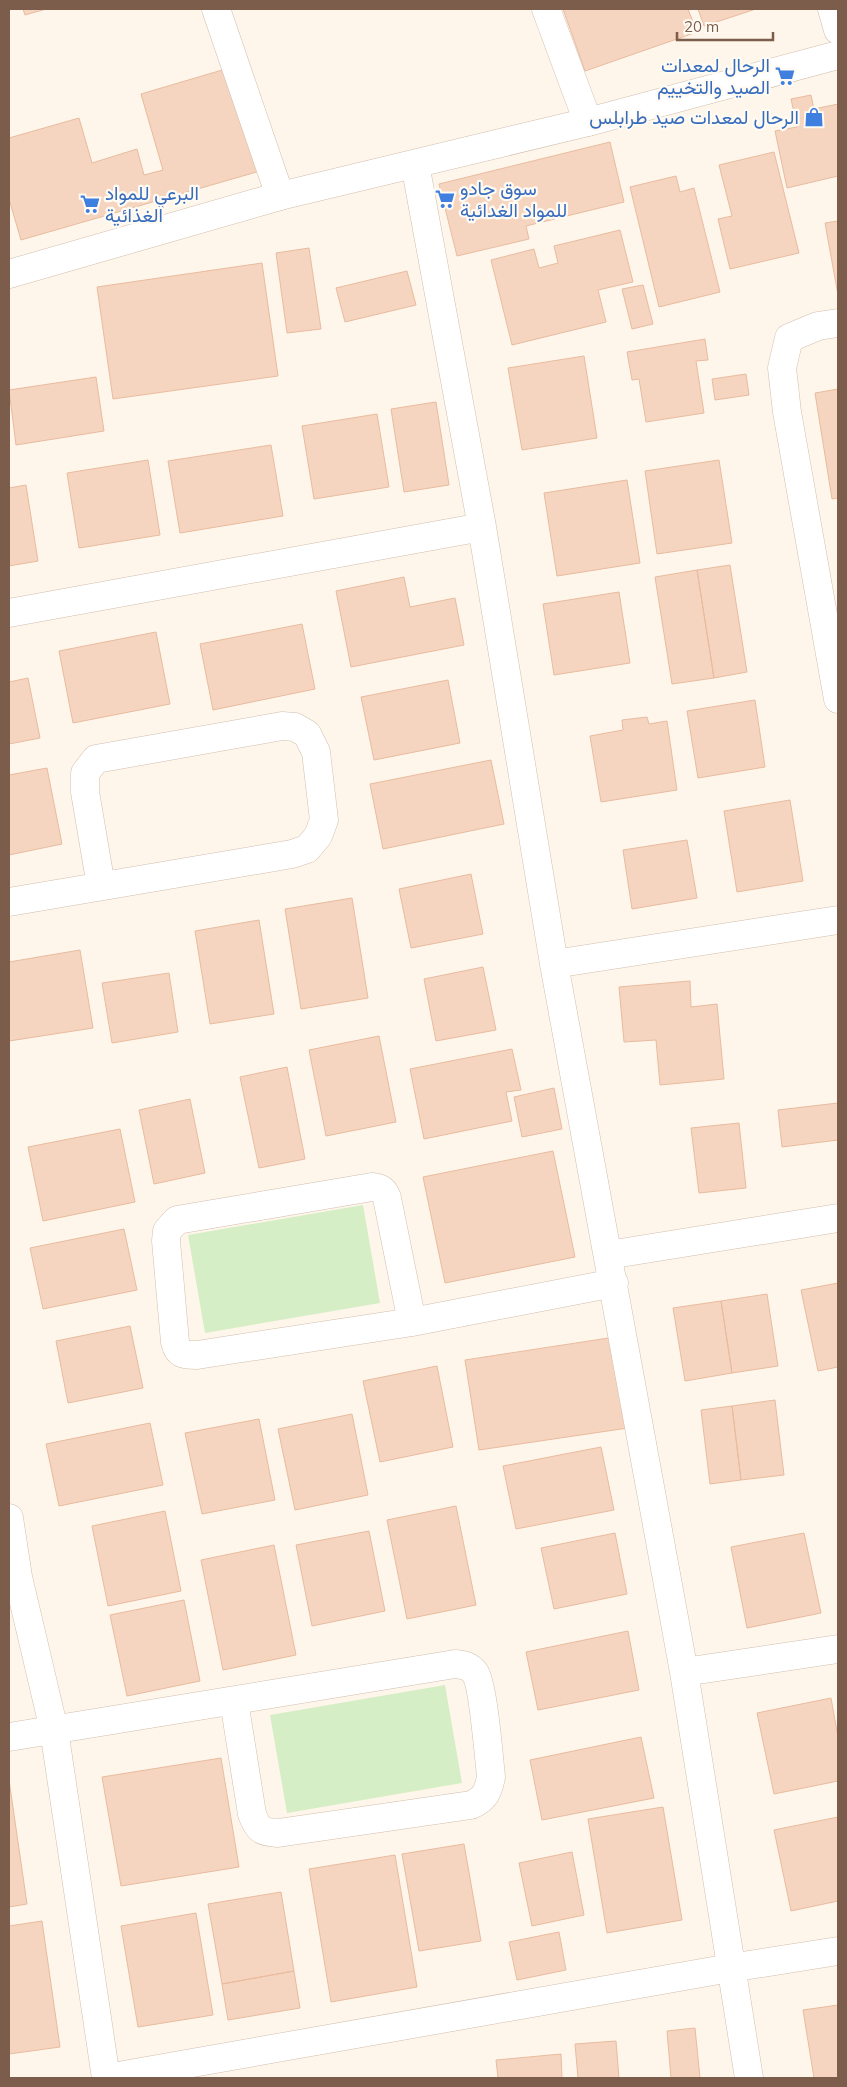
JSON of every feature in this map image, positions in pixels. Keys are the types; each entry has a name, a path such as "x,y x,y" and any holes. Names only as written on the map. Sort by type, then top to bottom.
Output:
{"street":[{"path":"216,9 280,196"},
{"path":"546,9 588,122"},
{"path":"832,9 838,30"},
{"path":"9,274 280,196 588,122 838,55"},
{"path":"415,164 482,527 554,964 684,1672 749,2078"},
{"path":"838,323 818,326 789,338 782,368 838,699"},
{"path":"9,612 482,527"},
{"path":"9,902 292,854 307,849 318,836 324,820 316,752 307,734 295,727 282,726 96,759 85,772 85,792 100,886"},
{"path":"554,964 838,920"},
{"path":"412,1322 387,1198 384,1191 379,1188 372,1186 177,1220 167,1231 166,1241 175,1342 177,1350 183,1355 197,1355 412,1322 614,1283"},
{"path":"608,1255 838,1218"},
{"path":"9,1518 13,1577 54,1730 106,2078 730,1968 838,1951"},
{"path":"684,1672 838,1649"},
{"path":"9,1736 455,1664 466,1665 476,1674 480,1688 491,1777 489,1790 482,1800 471,1805 278,1832 265,1832 257,1827 252,1814 234,1701"}],"green space":[{"path":"363,1205 380,1303 205,1333 188,1235"},
{"path":"445,1685 462,1783 287,1813 270,1715"}],"building":[{"path":"23,9 46,9 25,15"},
{"path":"563,9 688,9 697,32 585,71"},
{"path":"698,9 756,9 704,26"},
{"path":"229,68 260,171 21,240 9,199 9,138 79,118 92,163 137,149 144,175 163,170 141,94"},
{"path":"811,95 814,109 838,104 838,176 787,188 775,131 797,127 791,99"},
{"path":"610,142 624,202 526,226 529,239 457,256 439,184"},
{"path":"774,152 799,253 730,269 718,219 732,216 719,165"},
{"path":"676,176 680,192 694,188 720,292 659,307 630,187"},
{"path":"838,221 838,295 825,223"},
{"path":"620,230 633,282 598,290 606,322 512,345 491,260 534,249 539,268 558,263 554,246"},
{"path":"309,248 321,329 287,333 276,253"},
{"path":"262,263 278,376 113,399 97,287"},
{"path":"407,271 416,305 345,322 336,288"},
{"path":"643,285 653,324 632,329 622,289"},
{"path":"705,339 708,360 696,361 704,413 646,422 639,379 632,380 627,352"},
{"path":"584,356 597,438 522,450 508,368"},
{"path":"746,374 749,395 715,400 712,379"},
{"path":"96,377 104,431 16,445 9,390"},
{"path":"838,389 838,498 832,499 815,393"},
{"path":"436,402 449,485 404,492 391,409"},
{"path":"377,414 389,487 314,499 302,426"},
{"path":"271,445 283,516 180,533 168,461"},
{"path":"148,460 160,535 79,548 67,473"},
{"path":"719,460 732,543 657,554 645,471"},
{"path":"627,480 640,563 557,576 544,493"},
{"path":"26,485 38,561 9,566 9,488"},
{"path":"730,565 747,672 714,678 697,570"},
{"path":"697,570 714,678 672,684 655,577"},
{"path":"404,577 410,607 455,598 464,645 351,667 336,591"},
{"path":"619,592 630,663 554,675 543,604"},
{"path":"302,624 315,689 213,710 200,644"},
{"path":"156,632 170,704 73,723 59,651"},
{"path":"28,678 40,738 9,744 9,682"},
{"path":"448,680 460,743 374,760 361,697"},
{"path":"755,700 765,767 698,778 687,711"},
{"path":"647,717 649,724 667,721 677,790 601,802 590,736 623,730 622,720"},
{"path":"491,760 504,824 383,849 370,784"},
{"path":"47,768 62,844 9,855 9,775"},
{"path":"790,800 803,881 737,892 724,811"},
{"path":"687,840 697,898 632,909 623,850"},
{"path":"471,874 483,934 411,948 399,889"},
{"path":"352,898 368,998 301,1009 285,909"},
{"path":"259,920 274,1014 210,1024 195,931"},
{"path":"80,950 93,1028 9,1041 9,962"},
{"path":"483,967 496,1030 436,1041 424,979"},
{"path":"169,973 178,1032 112,1043 102,983"},
{"path":"690,981 691,1007 717,1004 724,1079 660,1085 656,1040 624,1042 619,987"},
{"path":"379,1036 396,1122 326,1136 309,1050"},
{"path":"512,1049 521,1090 506,1092 512,1121 424,1139 410,1069"},
{"path":"287,1067 305,1159 259,1168 240,1077"},
{"path":"554,1088 562,1129 522,1137 514,1097"},
{"path":"190,1099 205,1173 154,1184 139,1110"},
{"path":"838,1103 838,1140 782,1147 778,1110"},
{"path":"739,1123 746,1188 699,1193 691,1128"},
{"path":"120,1129 135,1202 43,1221 28,1147"},
{"path":"553,1151 575,1257 445,1283 423,1177"},
{"path":"124,1229 137,1290 43,1309 30,1248"},
{"path":"838,1283 838,1367 818,1371 801,1290"},
{"path":"767,1294 778,1366 732,1373 721,1301"},
{"path":"721,1301 732,1373 685,1381 673,1308"},
{"path":"130,1326 143,1388 68,1403 56,1341"},
{"path":"615,1337 628,1428 479,1450 465,1360"},
{"path":"437,1366 453,1447 380,1462 363,1381"},
{"path":"775,1400 784,1475 741,1480 732,1406"},
{"path":"732,1406 741,1480 710,1484 701,1410"},
{"path":"352,1414 368,1495 295,1510 278,1429"},
{"path":"259,1419 275,1500 202,1514 185,1433"},
{"path":"150,1423 163,1485 59,1506 46,1444"},
{"path":"601,1447 614,1510 516,1529 503,1466"},
{"path":"456,1506 476,1605 407,1619 387,1520"},
{"path":"165,1511 181,1591 108,1606 92,1526"},
{"path":"369,1531 385,1611 312,1626 296,1545"},
{"path":"615,1533 627,1594 554,1609 541,1548"},
{"path":"804,1533 821,1613 747,1628 731,1547"},
{"path":"274,1545 296,1655 223,1670 201,1560"},
{"path":"184,1600 200,1681 127,1696 110,1615"},
{"path":"628,1631 639,1690 538,1710 526,1652"},
{"path":"831,1698 838,1737 838,1781 774,1794 757,1713"},
{"path":"641,1737 654,1798 542,1820 530,1760"},
{"path":"221,1758 239,1867 121,1886 102,1777"},
{"path":"9,1780 27,1904 9,1907"},
{"path":"663,1807 682,1920 607,1933 588,1819"},
{"path":"838,1817 838,1901 791,1911 774,1830"},
{"path":"464,1844 481,1941 419,1951 402,1854"},
{"path":"572,1852 584,1915 532,1926 519,1863"},
{"path":"395,1855 417,1987 331,2002 309,1869"},
{"path":"281,1892 294,1971 222,1984 208,1904"},
{"path":"196,1913 213,2015 138,2027 121,1926"},
{"path":"42,1921 60,2047 9,2054 9,1926"},
{"path":"559,1932 566,1970 517,1980 509,1942"},
{"path":"294,1971 300,2008 228,2020 222,1984"},
{"path":"838,2005 838,2078 814,2078 803,2010"},
{"path":"695,2028 700,2078 671,2078 667,2031"},
{"path":"616,2041 619,2078 578,2078 575,2044"},
{"path":"561,2054 562,2078 498,2078 496,2060"}],"place":[{"name":"الرحال لمعدات الصيد والتخييم","path":"785,76"},
{"name":"الرحال لمعدات صيد طرابلس","path":"814,117"},
{"name":"سوق جادو للمواد الغدائية","path":"445,199"},
{"name":"البرعي للمواد الغذائية","path":"90,204"}]}
